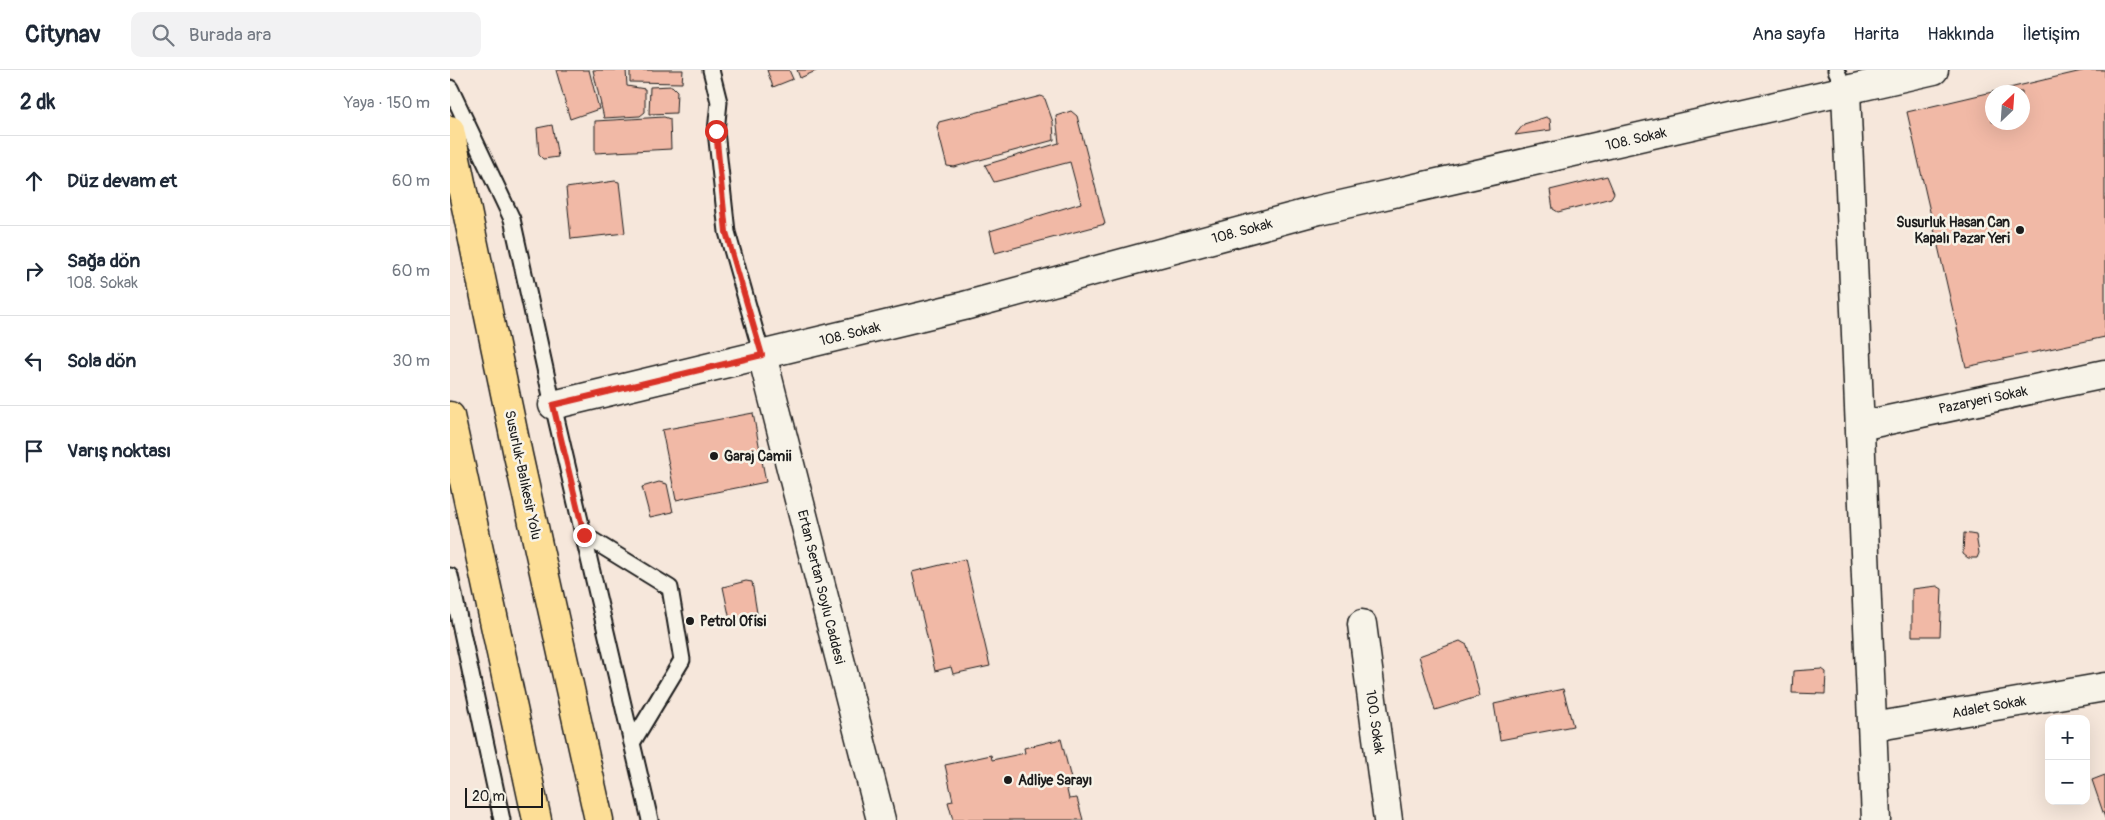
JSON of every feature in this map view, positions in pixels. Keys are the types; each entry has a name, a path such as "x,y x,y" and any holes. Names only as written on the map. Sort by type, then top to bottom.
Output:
{"highway":[{"name":"Susurluk-Balıkesir Yolu","path":"450,130 518,455 599,820"},
{"path":"450,416 538,820"}],"street":[{"name":"108. Sokak","path":"553,405 964,306 1319,210 1841,81 1934,70"},
{"path":"1841,81 1860,426 1876,820"},
{"name":"Ertan Sertan Soylu Caddesi","path":"762,355 880,820"},
{"name":"Pazaryeri Sokak","path":"1860,426 2105,374"},
{"name":"100. Sokak","path":"1362,624 1388,820"},
{"name":"Adalet Sokak","path":"1873,727 2105,687"}],"lane":[{"path":"711,70 719,102 716,131 726,232 762,355"},
{"path":"450,88 512,219 553,405 650,820"},
{"path":"584,535 670,588 682,660 632,743"},
{"path":"450,576 502,820"}],"building":[{"path":"556,70 589,70 599,109 570,119"},
{"path":"593,70 626,70 627,86 645,89 645,112 640,116 604,118"},
{"path":"630,70 683,70 682,83 630,82"},
{"path":"767,70 789,70 793,79 773,87"},
{"path":"797,70 818,70 800,78"},
{"name":"Susurluk Hasan Can Kapalı Pazar Yeri","path":"2086,70 2105,70 2105,337 1966,367 1907,112 1985,94 1985,130 2030,130 2030,85 2022,85"},
{"path":"672,86 677,91 676,113 649,114 650,87"},
{"path":"1041,96 1045,99 1053,122 1054,140 954,167 947,166 937,127 939,122"},
{"path":"1071,111 1077,116 1105,224 995,253 990,231 1081,203 1070,162 994,182 985,165 1059,143 1056,116"},
{"path":"664,117 670,119 671,149 595,153 595,121"},
{"path":"1546,117 1550,119 1551,130 1515,135 1524,124"},
{"path":"552,125 558,157 543,159 539,155 537,128"},
{"path":"1607,176 1614,193 1611,198 1558,212 1553,209 1550,190"},
{"path":"619,182 625,233 571,239 566,188"},
{"name":"Garaj Camii","path":"753,413 766,482 676,500 662,430"},
{"path":"659,482 667,484 673,512 650,517 642,487"},
{"path":"1964,533 1976,535 1979,553 1977,558 1968,558 1963,554"},
{"path":"965,559 990,666 953,674 951,667 935,671 912,572"},
{"path":"746,581 752,582 757,613 730,620 723,587"},
{"path":"1937,586 1942,589 1940,636 1912,636 1912,589"},
{"path":"1460,641 1467,645 1480,696 1435,710 1419,656"},
{"path":"1822,669 1826,672 1825,694 1792,693 1793,671"},
{"path":"1563,689 1573,726 1500,740 1494,704"},
{"name":"Adliye Sarayı","path":"1061,739 1071,779 1065,781 1069,799 1077,798 1083,820 953,820 948,802 953,801 945,765 991,755 992,760 1025,753 1024,748"},
{"path":"2105,775 2105,818 2092,780"}],"place":[{"name":"Susurluk Hasan Can Kapalı Pazar Yeri","path":"2020,230"},
{"name":"Garaj Camii","path":"714,456"},
{"name":"Petrol Ofisi","path":"690,621"},
{"name":"Adliye Sarayı","path":"1008,780"}],"route":[{"path":"584,535 553,405 762,355 726,232 716,131"}]}
